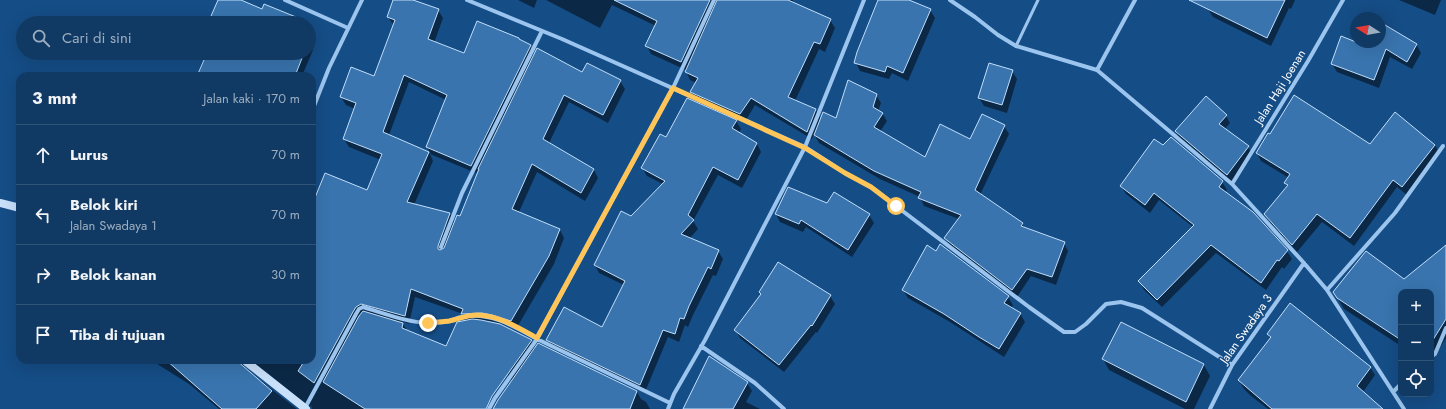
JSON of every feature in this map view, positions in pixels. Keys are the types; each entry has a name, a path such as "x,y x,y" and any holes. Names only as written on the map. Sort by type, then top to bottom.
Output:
{"street":[{"path":"285,0 348,28"},
{"path":"316,101 329,68 362,0"},
{"path":"467,0 673,88 805,148 871,187 1064,332 1075,332 1086,324 1106,304 1121,302 1142,308 1232,365"},
{"path":"489,409 537,338 673,88 714,0"},
{"path":"668,409 674,394 701,346 805,148 864,0"},
{"path":"950,0 998,35 1016,46 1097,70 1232,184 1327,290 1404,409"},
{"path":"1097,70 1135,0"},
{"name":"Jalan Haji Joenan","path":"1232,184 1308,61 1343,0"},
{"path":"441,248 462,192 542,31"},
{"path":"1327,290 1395,213 1443,146"},
{"path":"0,203 16,207"},
{"name":"Jalan Swadaya 3","path":"1210,409 1232,365 1304,263"},
{"path":"249,364 305,408 359,309 363,307 391,316 428,323 450,321 462,317 478,315 516,327 670,403"},
{"path":"1434,355 1446,328"},
{"path":"701,346 755,383 784,409"},
{"path":"1393,392 1398,387"}],"lane":[{"path":"1016,46 1038,0"}],"building":[{"path":"218,0 241,0 262,9 264,4 294,16 211,16"},
{"path":"393,0 413,0 439,9 428,39 464,53 477,21 519,38 531,45 471,166 426,147 447,95 404,75 383,132 429,152 407,202 450,213 438,246 438,249 440,250 444,248 457,215 460,216 478,169 537,48 582,72 587,63 621,80 603,115 564,95 543,139 594,169 581,193 532,164 512,209 560,229 549,256 511,321 482,313 461,314 463,309 411,289 405,316 361,304 356,307 353,312 314,383 298,371 302,364 316,364 316,195 325,173 367,190 382,154 343,139 356,103 340,97 351,67 374,76 395,20 387,17"},
{"path":"614,0 710,0 681,62 645,46 657,21"},
{"path":"717,0 788,0 831,19 820,44 814,42 788,97 816,109 807,132 751,98 740,114 690,92 698,78 685,72"},
{"path":"878,0 909,0 931,9 903,73 887,66 885,72 854,63"},
{"path":"1189,0 1285,0 1267,38"},
{"path":"1386,26 1417,44 1407,62 1386,49 1374,80 1331,64 1341,36 1350,40 1350,48 1386,48"},
{"path":"204,60 301,60 297,72 199,72"},
{"path":"989,63 1013,70 1002,105 978,98"},
{"path":"848,80 877,94 873,107 883,113 874,127 925,157 940,124 970,139 982,114 1005,125 975,190 1023,223 1021,226 1065,242 1052,277 1027,269 1012,290 944,238 961,215 918,198 921,192 874,171 814,135 823,112 836,118"},
{"path":"1294,95 1370,144 1395,112 1435,145 1402,187 1393,180 1350,238 1317,214 1292,245 1264,214 1288,185 1284,183 1290,174 1256,153 1268,133 1270,134"},
{"path":"1206,96 1227,115 1219,124 1249,146 1227,175 1175,131"},
{"path":"687,98 737,120 732,128 757,143 738,180 713,167 688,215 694,220 681,234 719,250 711,269 708,267 684,319 680,318 675,334 663,330 640,385 546,340 564,307 602,327 625,281 594,265 621,211 631,216 665,181 641,168 660,134 666,137"},
{"path":"1171,137 1223,181 1219,187 1253,212 1288,250 1279,261 1277,260 1261,283 1211,245 1157,300 1138,281 1194,225 1154,193 1145,205 1120,186 1154,139 1163,145"},
{"path":"788,187 827,203 834,192 870,214 848,250 801,220 799,224 775,214"},
{"path":"940,244 1009,296 1004,303 1021,313 999,349 944,314 902,290 927,245 936,251"},
{"path":"1446,245 1446,319 1434,338 1434,289 1398,289 1398,338 1337,298 1333,292 1366,251 1404,279"},
{"path":"778,262 831,295 812,326 811,325 779,365 734,330 761,294 759,292"},
{"path":"1290,303 1371,367 1357,386 1383,409 1272,409 1238,380 1271,337 1267,334"},
{"path":"363,311 403,323 402,328 446,346 457,322 472,319 500,324 532,340 492,396 486,409 365,409 323,382"},
{"path":"1121,322 1204,364 1186,402 1102,359"},
{"path":"538,343 637,391 630,409 493,409"},
{"path":"709,356 748,382 733,409 683,409"},
{"path":"171,364 241,364 272,391 256,409 222,409"}],"route":[{"path":"428,323 450,321 462,317 478,315 497,319 537,338 673,88 805,148 871,187 896,206"}]}
